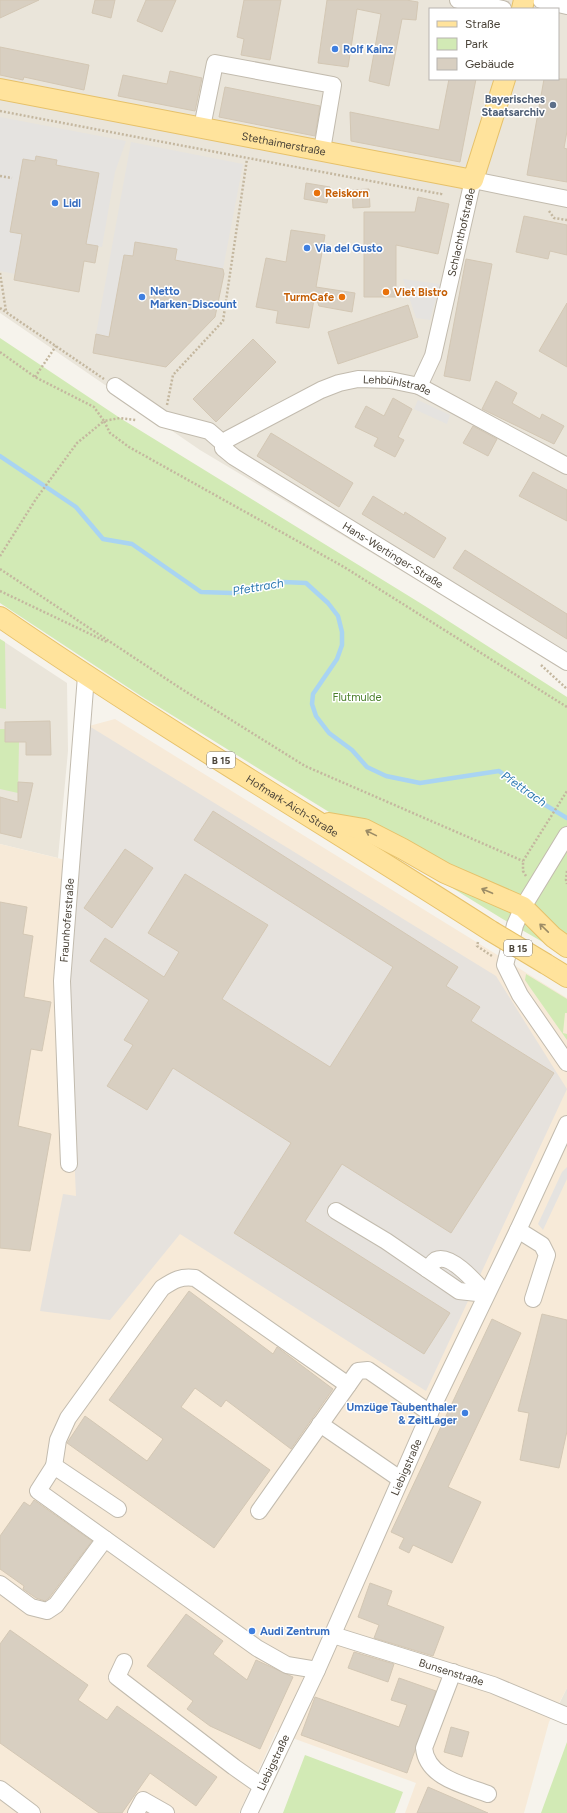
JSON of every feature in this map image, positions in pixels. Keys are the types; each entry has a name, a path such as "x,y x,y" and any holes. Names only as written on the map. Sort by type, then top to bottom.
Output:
{"main road":[{"name":"Schlachthofstraße","path":"473,180 505,80"},
{"name":"Stethaimerstraße","path":"0,89 473,180"},
{"name":"Hofmark-Aich-Straße","path":"0,617 86,676 319,821 491,931 567,977"},
{"path":"319,821 364,829 445,873 522,907 553,937 567,948"}],"street":[{"path":"458,0 498,8"},
{"path":"541,0 567,6"},
{"path":"202,127 215,63 333,85 322,150"},
{"name":"Stethaimerstraße","path":"473,180 567,199"},
{"name":"Schlachthofstraße","path":"419,386 433,356 473,180"},
{"name":"Lehbühlstraße","path":"224,444 228,439 322,390 339,383 358,379 384,380 419,386 567,466"},
{"path":"115,386 163,419 209,431 224,444"},
{"name":"Hans-Wertinger-Straße","path":"224,444 223,448 234,457 567,662"},
{"name":"Fraunhoferstraße","path":"69,1164 62,980 86,676"},
{"path":"566,836 522,907 515,925 505,965 520,995 567,1062"},
{"name":"Liebigstraße","path":"249,1813 333,1635 430,1413 486,1294 564,1142 567,1124"},
{"path":"336,1211 386,1241 459,1291 486,1294"},
{"path":"518,1230 542,1245 546,1255 533,1299"},
{"path":"317,1670 287,1665 257,1648 38,1491 54,1466 58,1440 68,1418 162,1288 174,1280 185,1277 195,1278 348,1385"},
{"path":"259,1511 358,1371 368,1370 430,1413"},
{"path":"320,1424 400,1479"},
{"path":"54,1466 118,1509"},
{"path":"0,1584 31,1607 47,1611 56,1605 105,1538"},
{"name":"Bunsenstraße","path":"333,1635 493,1685 567,1716"},
{"path":"124,1662 116,1677 234,1767 262,1786"},
{"path":"453,1672 424,1748 424,1756 434,1771 488,1794"},
{"path":"0,1789 32,1813"},
{"path":"136,1813 143,1800 166,1813"}],"path":[{"path":"0,111 184,145 247,159 441,194 453,176"},
{"path":"163,419 173,375 223,321 247,159"},
{"path":"0,176 12,178"},
{"path":"0,273 6,312"},
{"path":"0,308 115,386"},
{"path":"35,377 56,346"},
{"path":"0,352 35,377 94,407 110,433 129,447 344,567 567,707"},
{"path":"0,556 36,499 77,443 104,421"},
{"path":"0,569 180,688 305,766 523,862 567,791"},
{"path":"0,591 58,620 89,631 124,651"},
{"path":"567,871 567,884"}],"shaded area":[{"path":"0,0 567,0 567,670 200,450 0,313"},
{"name":"Lidl","path":"0,117 126,141 115,172 102,247 86,244 99,173 56,165 57,160 37,156 10,232 22,234 15,274 0,271"},
{"path":"131,142 243,164 223,269 175,260 176,249 136,242 133,256 124,255 109,337 96,334"},
{"path":"403,279 440,284 430,320 416,318"},
{"path":"418,400 450,415 447,424 414,409"},
{"path":"0,639 67,683 68,751 58,858 0,844"},
{"path":"115,719 567,998 567,1688 549,1722 524,1813 405,1813 416,1783 276,1732 239,1813 0,1813 0,844 78,863 89,726"},
{"path":"89,726 496,976 567,1089 426,1391 180,1234 110,1320 40,1311 63,1194 76,1196 68,1020 75,898"},
{"path":"567,1167 567,1179 543,1230 538,1224 562,1172"},
{"path":"567,1688 567,1709 558,1706"}],"green space":[{"name":"Flutmulde","path":"0,338 120,418 425,606 567,697 567,956 501,918 141,696 0,603"},
{"path":"0,639 5,642 6,709 0,708"},
{"path":"0,729 5,729 19,742 18,793 0,789"},
{"path":"526,974 567,999 567,1013 565,1013 563,1033 567,1034 567,1040 525,980"},
{"path":"567,1742 567,1813 541,1813"},
{"path":"305,1755 403,1792 395,1813 283,1813"}],"building":[{"path":"0,0 39,0 0,18"},
{"path":"95,0 115,0 111,18 92,13"},
{"path":"146,0 176,0 162,32 137,21"},
{"path":"244,0 281,0 270,60 241,55 244,39 237,37"},
{"path":"327,0 406,0 418,2 416,20 402,19 389,86 369,81 381,14 357,9 348,67 318,63"},
{"path":"0,47 89,65 84,90 24,77 23,80 0,75"},
{"path":"170,71 202,78 195,111 118,96 123,75 167,84"},
{"name":"Bayerisches Staatsarchiv","path":"567,79 567,131 564,148 567,149 567,182 527,175 544,80"},
{"path":"449,80 476,80 460,162 351,141 350,112 439,130"},
{"path":"225,87 320,106 315,136 219,117"},
{"name":"Lidl","path":"36,156 57,160 56,165 99,173 86,244 98,246 95,263 84,261 79,292 14,280 22,234 10,232 23,159 35,161"},
{"name":"Reiskorn","path":"306,183 330,187 327,203 304,199"},
{"path":"369,189 370,207 353,208 352,190"},
{"path":"418,197 449,204 438,254 396,245 396,297 364,297 364,212 415,212"},
{"path":"524,216 567,225 567,255 550,251 548,259 516,252"},
{"path":"291,230 325,235 316,287 355,293 352,312 319,306 315,294 309,328 276,323 278,311 256,307 266,258 286,262"},
{"path":"135,242 177,249 175,260 223,269 224,274 215,317 166,367 93,353 96,334 109,337 124,255 133,256"},
{"path":"466,259 492,264 470,381 444,376"},
{"path":"567,303 567,367 539,351"},
{"path":"408,305 418,337 338,364 328,332"},
{"path":"253,339 276,362 216,422 193,399"},
{"path":"496,381 517,393 512,403 540,419 542,414 564,426 554,444 482,409"},
{"path":"393,398 412,409 398,437 404,440 395,457 374,446 378,438 355,427 366,406 384,416"},
{"path":"473,426 497,439 488,456 463,443"},
{"path":"271,433 353,483 339,507 257,456"},
{"path":"533,472 567,490 567,521 519,496"},
{"path":"373,496 404,515 405,512 446,538 434,558 362,514"},
{"path":"465,550 567,614 567,639 453,568"},
{"path":"50,721 51,755 26,755 26,742 5,742 5,722"},
{"path":"18,782 33,783 21,838 0,833 0,797 18,802"},
{"path":"213,811 458,967 446,986 480,1007 471,1021 554,1073 451,1233 342,1164 305,1221 450,1313 424,1354 234,1233 291,1143 173,1068 147,1110 107,1086 133,1045 124,1040 149,1000 90,961 105,938 164,977 179,952 148,933 185,874 268,925 222,999 330,1067 393,967 194,840"},
{"path":"125,849 153,868 112,928 84,908"},
{"path":"0,902 27,907 23,934 33,936 24,997 51,1002 42,1051 31,1049 18,1126 51,1134 30,1251 0,1248"},
{"path":"189,1291 273,1354 277,1347 333,1389 291,1449 226,1400 221,1407 195,1388 181,1407 270,1470 214,1548 67,1443 85,1416 147,1461 163,1439 109,1400"},
{"path":"542,1314 567,1320 567,1431 559,1468 520,1460 529,1413 518,1411"},
{"name":"Umzüge Taubenthaler & ZeitLager","path":"492,1319 521,1333 448,1487 481,1502 452,1563 413,1545 409,1553 399,1548 404,1538 391,1532"},
{"path":"34,1500 92,1541 49,1598 45,1601 36,1598 23,1589 24,1586 0,1569 0,1536 24,1502 30,1506"},
{"path":"370,1583 392,1591 387,1605 444,1627 433,1656 374,1638 379,1625 358,1617"},
{"path":"186,1614 223,1641 213,1654 247,1680 256,1660 293,1677 260,1749 210,1726 187,1709 193,1701 147,1666"},
{"path":"10,1630 88,1685 78,1700 107,1720 117,1706 217,1777 196,1806 150,1773 122,1813 99,1813 0,1743 0,1644"},
{"path":"354,1652 394,1664 388,1682 348,1668"},
{"path":"399,1678 436,1691 407,1773 301,1735 315,1697 399,1727 407,1705 391,1700"},
{"path":"451,1727 469,1732 462,1757 444,1752"},
{"path":"428,1787 488,1813 417,1813"}],"waterway":[{"name":"Pfettrach","path":"0,456 76,507 103,539 132,544 201,592 232,593 283,582 306,583 328,603 338,616 342,632 342,645 337,659 313,694 312,704 316,716 329,733 352,750 367,767 386,776 420,783 499,771 542,803 567,818"}],"place":[{"name":"Rolf Kainz","path":"335,49"},
{"name":"Bayerisches Staatsarchiv","path":"553,105"},
{"name":"Reiskorn","path":"317,193"},
{"name":"Lidl","path":"55,203"},
{"name":"Via del Gusto","path":"307,248"},
{"name":"Viet Bistro","path":"386,292"},
{"name":"Netto Marken-Discount","path":"142,297"},
{"name":"TurmCafe","path":"342,297"},
{"name":"Umzüge Taubenthaler & ZeitLager","path":"465,1413"},
{"name":"Audi Zentrum","path":"252,1631"}]}
